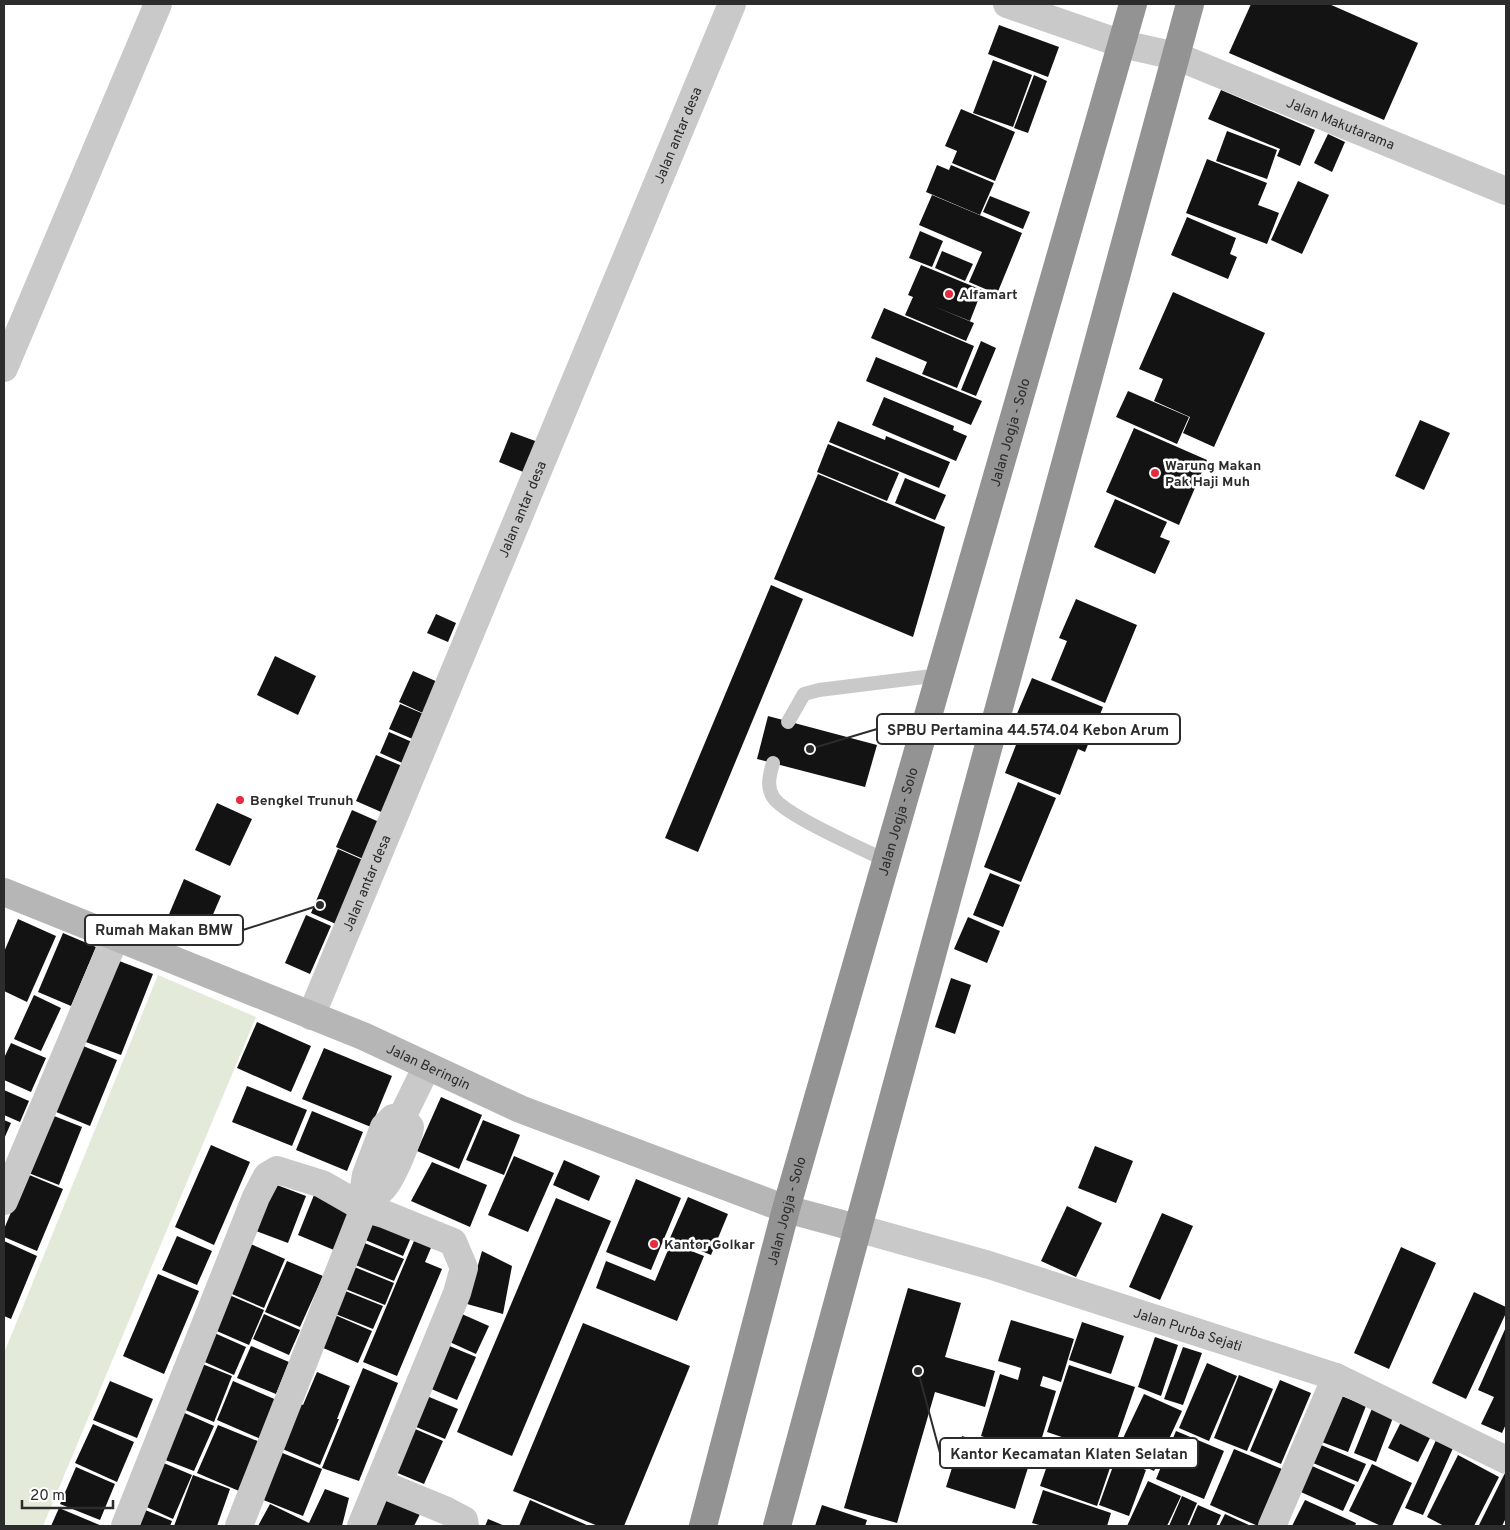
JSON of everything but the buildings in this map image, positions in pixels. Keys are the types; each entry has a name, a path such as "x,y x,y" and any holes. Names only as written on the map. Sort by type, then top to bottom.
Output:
{"highway":[{"name":"Jalan Jogja - Solo","path":"703,1526 786,1209 1133,4"},
{"path":"777,1526 1190,4"}],"street":[{"path":"4,368 158,4"},
{"name":"Jalan antar desa","path":"311,1016 732,4"},
{"name":"Jalan Makutarama","path":"1008,4 1122,44 1176,56 1506,191"},
{"name":"Jalan Beringin","path":"4,892 363,1036 520,1109 786,1209 857,1228"},
{"path":"4,1201 116,938"},
{"path":"239,1526 367,1202 384,1187 408,1140 410,1127 402,1117 427,1066"},
{"path":"125,1526 256,1197 268,1176 277,1170 322,1184 367,1202 384,1214 453,1242 464,1268 457,1293 361,1526"},
{"name":"Jalan Purba Sejati","path":"857,1228 989,1265 1336,1377 1506,1460"},
{"path":"1272,1526 1336,1377"},
{"path":"379,1483 447,1511 464,1520 465,1526"}],"lane":[{"path":"788,722 804,694 819,690 940,675"},
{"path":"773,763 768,780 773,796 788,811 886,861"}],"green space":[{"path":"158,975 256,1017 43,1526 4,1526 4,1353"}],"place":[{"name":"Alfamart","path":"949,294"},
{"name":"Warung Makan Pak Haji Muh","path":"1155,473"},
{"name":"SPBU Pertamina 44.574.04 Kebon Arum","path":"810,749"},
{"name":"Bengkel Trunuh","path":"240,800"},
{"name":"Rumah Makan BMW","path":"320,905"},
{"name":"Kantor Golkar","path":"654,1244"},
{"name":"Kantor Kecamatan Klaten Selatan","path":"918,1371"}]}
